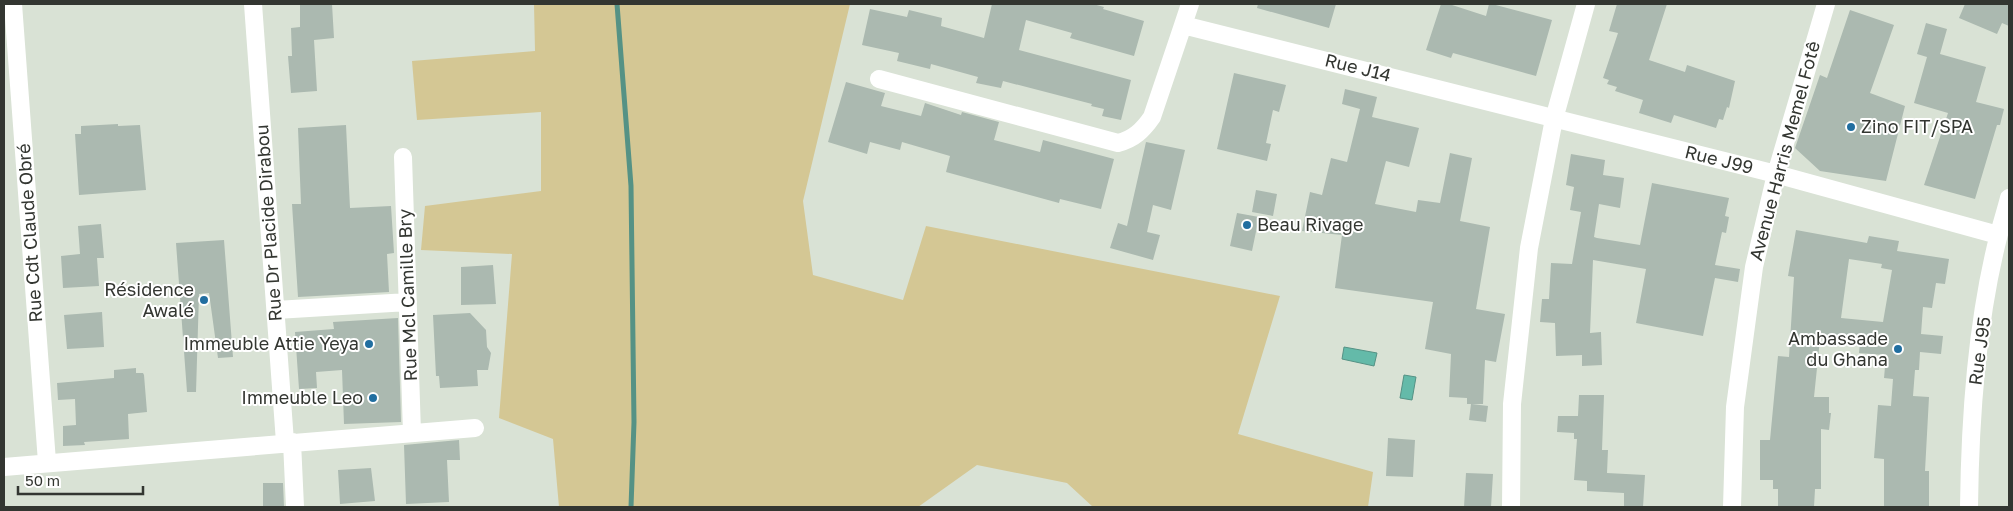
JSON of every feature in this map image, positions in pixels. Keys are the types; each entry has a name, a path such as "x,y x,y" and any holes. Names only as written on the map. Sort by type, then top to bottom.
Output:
{"street":[{"name":"Rue Cdt Claude Obré","path":"13,4 47,462"},
{"name":"Rue Dr Placide Dirabou","path":"253,4 276,310 295,507"},
{"path":"880,79 1118,142 1132,139 1152,117 1183,25 1187,4"},
{"path":"1511,507 1512,404 1523,297 1536,205 1554,119 1586,4"},
{"name":"Avenue Harris Memel Fotê","path":"1732,507 1735,407 1749,299 1763,221 1826,4"},
{"name":"Rue J14","path":"1183,25 1554,119"},
{"name":"Rue J99","path":"1554,119 1776,174 1998,235"},
{"name":"Rue Mcl Camille Bry","path":"403,157 412,433"},
{"name":"Rue J95","path":"1969,507 1974,387 1998,235 2009,198"},
{"path":"276,310 408,302"},
{"path":"4,467 475,428"}],"shaded area":[{"path":"534,4 850,4 803,201 813,275 903,300 926,226 1280,296 1238,434 1373,472 1368,507 1093,507 1067,483 977,465 918,507 559,507 553,439 499,418 512,254 421,250 425,206 541,191 541,112 417,120 412,61 535,51"}],"water":[{"path":"1344,347 1377,353 1374,366 1342,359"},
{"path":"1404,375 1416,377 1412,400 1400,398"}],"building":[{"path":"300,4 332,4 334,38 314,40 317,91 291,93 288,56 292,56 291,28 300,27"},
{"path":"992,4 1093,4 1104,7 1103,9 1144,21 1134,56 1070,38 1072,33 1026,20 1019,50 1131,80 1121,120 1102,116 1104,109 1091,106 1092,104 1003,81 1001,88 976,83 978,77 931,64 930,69 897,61 899,53 862,45 870,9 907,17 909,10 942,18 941,26 984,38"},
{"path":"1258,4 1336,4 1329,28 1257,8"},
{"path":"1441,4 1449,4 1486,16 1489,4 1492,4 1552,20 1536,76 1453,53 1451,58 1426,50"},
{"path":"1617,4 1667,4 1649,60 1685,72 1687,65 1735,81 1729,108 1727,107 1723,120 1719,119 1716,128 1674,115 1671,123 1639,113 1643,100 1615,91 1617,87 1607,84 1609,80 1603,78 1618,33 1609,31"},
{"path":"1965,4 2009,4 2009,26 2002,23 1997,34 1959,18"},
{"name":"Zino FIT/SPA","path":"1850,10 1894,25 1870,93 1905,106 1886,181 1820,171 1795,148 1820,75 1827,78"},
{"path":"1926,23 1947,29 1940,54 1986,67 1976,102 2004,109 2000,125 1997,125 1975,199 1924,185 1948,113 1914,103 1927,57 1917,54"},
{"path":"1234,73 1286,85 1279,112 1273,110 1266,143 1271,144 1267,161 1217,149"},
{"path":"846,82 885,93 881,106 921,116 925,103 961,115 962,112 999,122 994,140 1040,152 1043,140 1114,159 1101,209 1060,199 1059,203 946,172 950,156 902,142 900,150 870,142 867,154 828,142"},
{"path":"1345,89 1377,97 1372,117 1419,128 1409,167 1386,161 1375,204 1416,212 1418,200 1440,203 1450,153 1472,158 1460,221 1490,227 1476,309 1505,314 1496,362 1485,360 1483,404 1472,404 1488,406 1486,422 1469,420 1471,404 1467,404 1467,398 1449,397 1451,354 1425,349 1433,302 1335,288 1342,235 1302,231 1310,192 1322,195 1331,158 1347,162 1360,109 1342,104"},
{"path":"118,124 118,126 140,125 146,190 79,195 75,134 81,134 81,126"},
{"path":"346,125 350,208 391,206 394,253 387,254 389,292 298,297 292,204 301,204 298,128"},
{"path":"1146,142 1185,150 1171,210 1153,205 1147,232 1160,235 1153,260 1110,248 1118,223 1127,226"},
{"path":"1571,154 1605,160 1603,175 1624,178 1620,208 1599,204 1594,237 1597,238 1640,245 1652,183 1729,198 1725,216 1729,217 1726,233 1722,232 1715,265 1740,269 1738,282 1715,278 1703,336 1636,323 1646,269 1593,260 1590,333 1601,332 1602,365 1582,366 1582,355 1556,356 1555,323 1540,322 1542,299 1549,299 1551,263 1572,264 1581,212 1570,210 1574,187 1566,185"},
{"path":"1256,190 1277,194 1273,216 1252,212"},
{"path":"1237,213 1259,217 1252,251 1230,246"},
{"path":"101,224 104,258 97,258 99,286 63,288 61,256 80,254 78,226"},
{"path":"1796,230 1867,243 1869,236 1899,241 1897,251 1949,259 1945,284 1936,283 1932,308 1923,307 1921,334 1943,336 1941,354 1920,352 1919,370 1915,370 1913,396 1929,397 1925,471 1929,471 1929,507 1884,507 1884,459 1874,458 1878,405 1891,406 1893,379 1884,378 1885,367 1882,367 1883,355 1859,353 1860,342 1820,339 1814,397 1829,397 1829,413 1831,413 1829,430 1821,429 1821,489 1815,489 1814,507 1778,507 1778,489 1773,489 1773,480 1760,480 1760,440 1770,440 1778,356 1789,357 1794,277 1788,276","holes":["1849,259 1882,264 1881,268 1892,270 1883,322 1841,318"]},
{"name":"Résidence Awalé","path":"224,240 233,357 218,358 209,293 199,294 196,392 187,392 176,243"},
{"path":"493,265 496,304 461,305 461,267"},
{"path":"102,312 104,347 67,349 64,315"},
{"path":"470,313 486,330 487,347 491,353 488,370 477,370 478,386 440,388 439,376 436,376 433,315"},
{"path":"398,318 401,422 344,424 342,370 316,372 317,388 299,389 295,332 334,329 333,322"},
{"path":"136,368 136,373 143,373 144,375 147,412 128,414 129,439 84,442 85,445 63,446 63,426 76,425 75,399 58,400 57,383 114,378 114,370"},
{"path":"1579,395 1604,395 1602,450 1608,450 1607,473 1645,475 1643,507 1624,507 1624,493 1587,491 1587,481 1574,480 1577,439 1574,439 1574,433 1557,432 1558,416 1578,416"},
{"path":"1388,438 1415,440 1413,477 1386,476"},
{"path":"459,440 460,460 447,460 449,502 406,504 404,445"},
{"path":"371,468 375,501 340,504 338,470"},
{"path":"1466,473 1493,474 1491,507 1464,507"},
{"path":"263,483 283,483 284,507 263,507"}],"waterway":[{"path":"617,4 631,186 634,422 631,507"}],"place":[{"name":"Zino FIT/SPA","path":"1851,127"},
{"name":"Beau Rivage","path":"1247,225"},
{"name":"Résidence Awalé","path":"204,300"},
{"name":"Immeuble Attie Yeya","path":"369,344"},
{"name":"Ambassade du Ghana","path":"1898,349"},
{"name":"Immeuble Leo","path":"373,398"}]}
